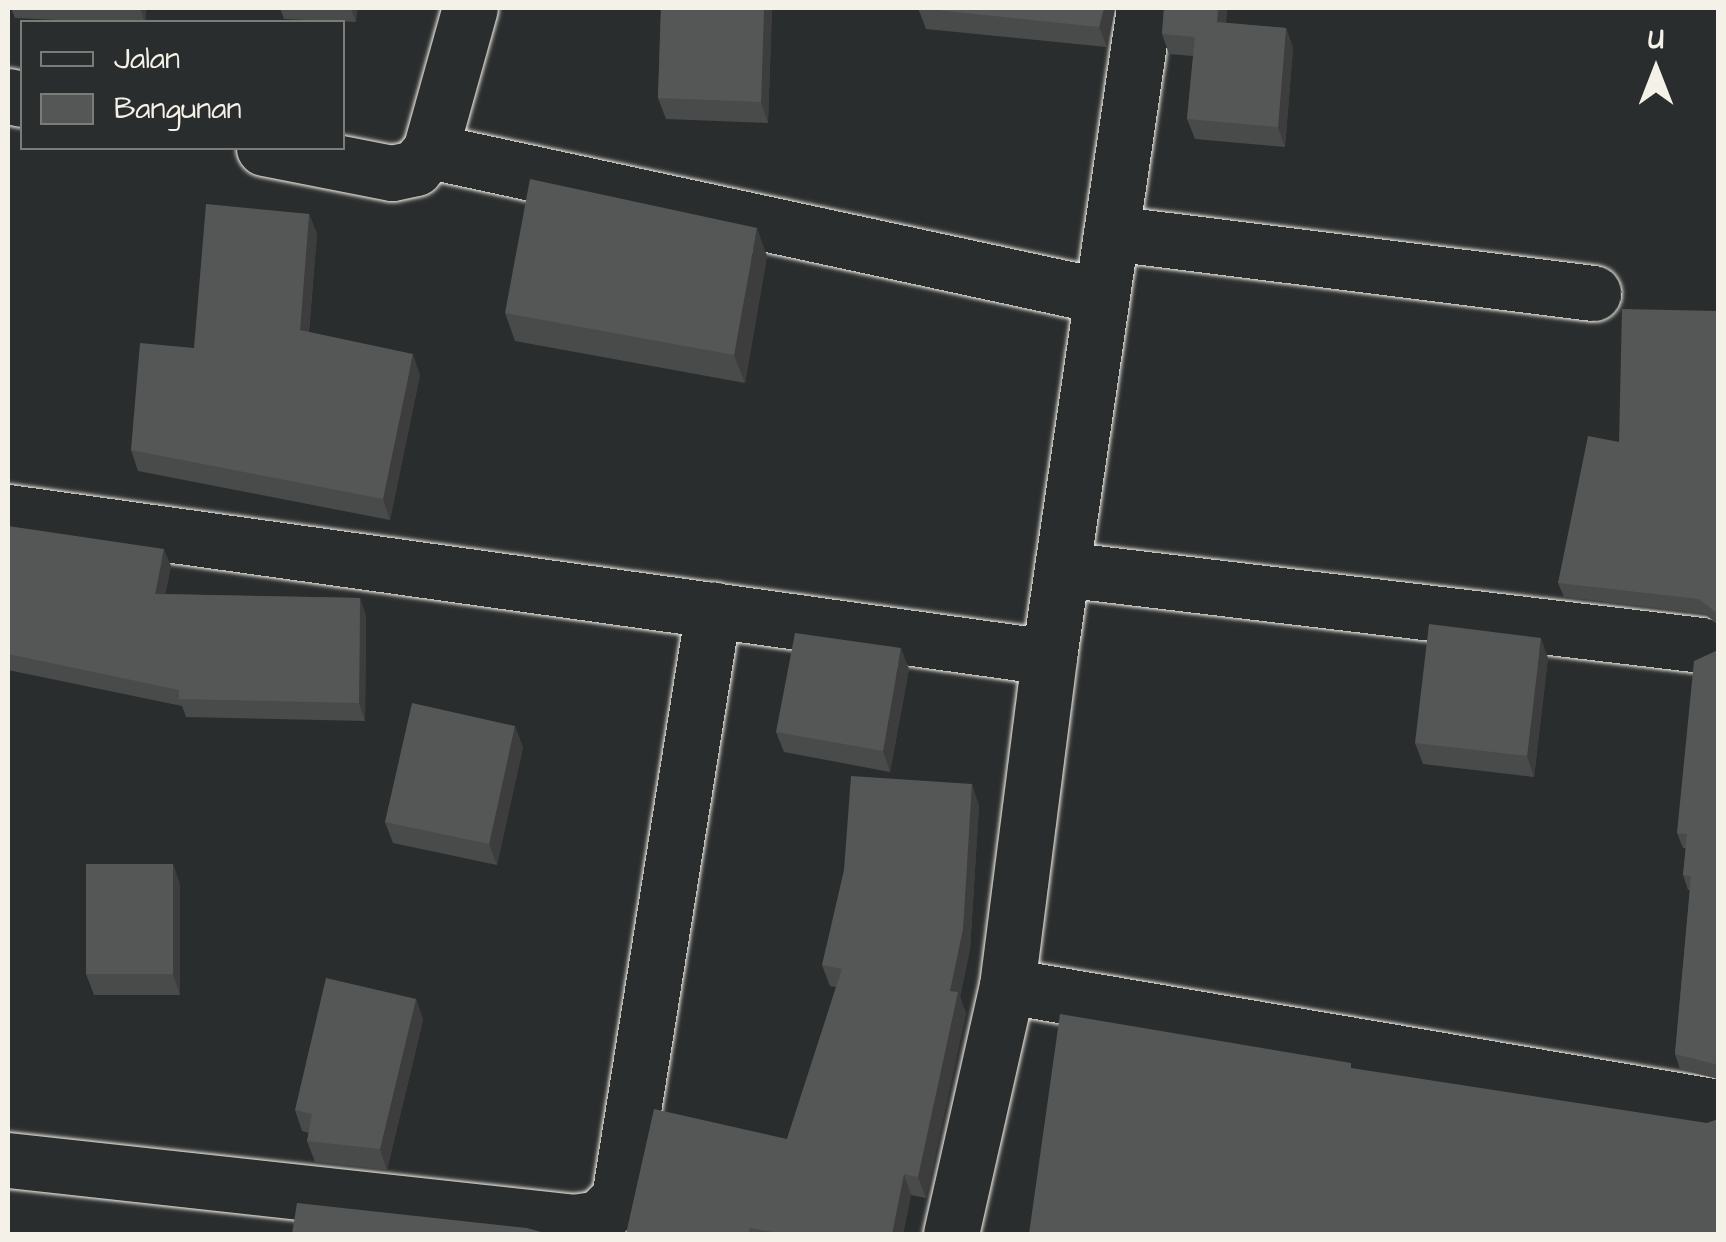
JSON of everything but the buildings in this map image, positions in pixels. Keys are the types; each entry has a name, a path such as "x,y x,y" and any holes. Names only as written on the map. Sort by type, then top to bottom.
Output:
{"street":[{"path":"274,150 392,173 415,168 430,150 470,8"},
{"path":"952,1234 1007,986 1049,656 1144,8"},
{"path":"430,150 1102,296"},
{"path":"1110,233 1594,294"},
{"path":"8,512 1049,656"},
{"path":"1062,569 1701,645"},
{"path":"8,1160 574,1222 599,1218 618,1198 713,610"},
{"path":"1007,986 1718,1107"}]}
